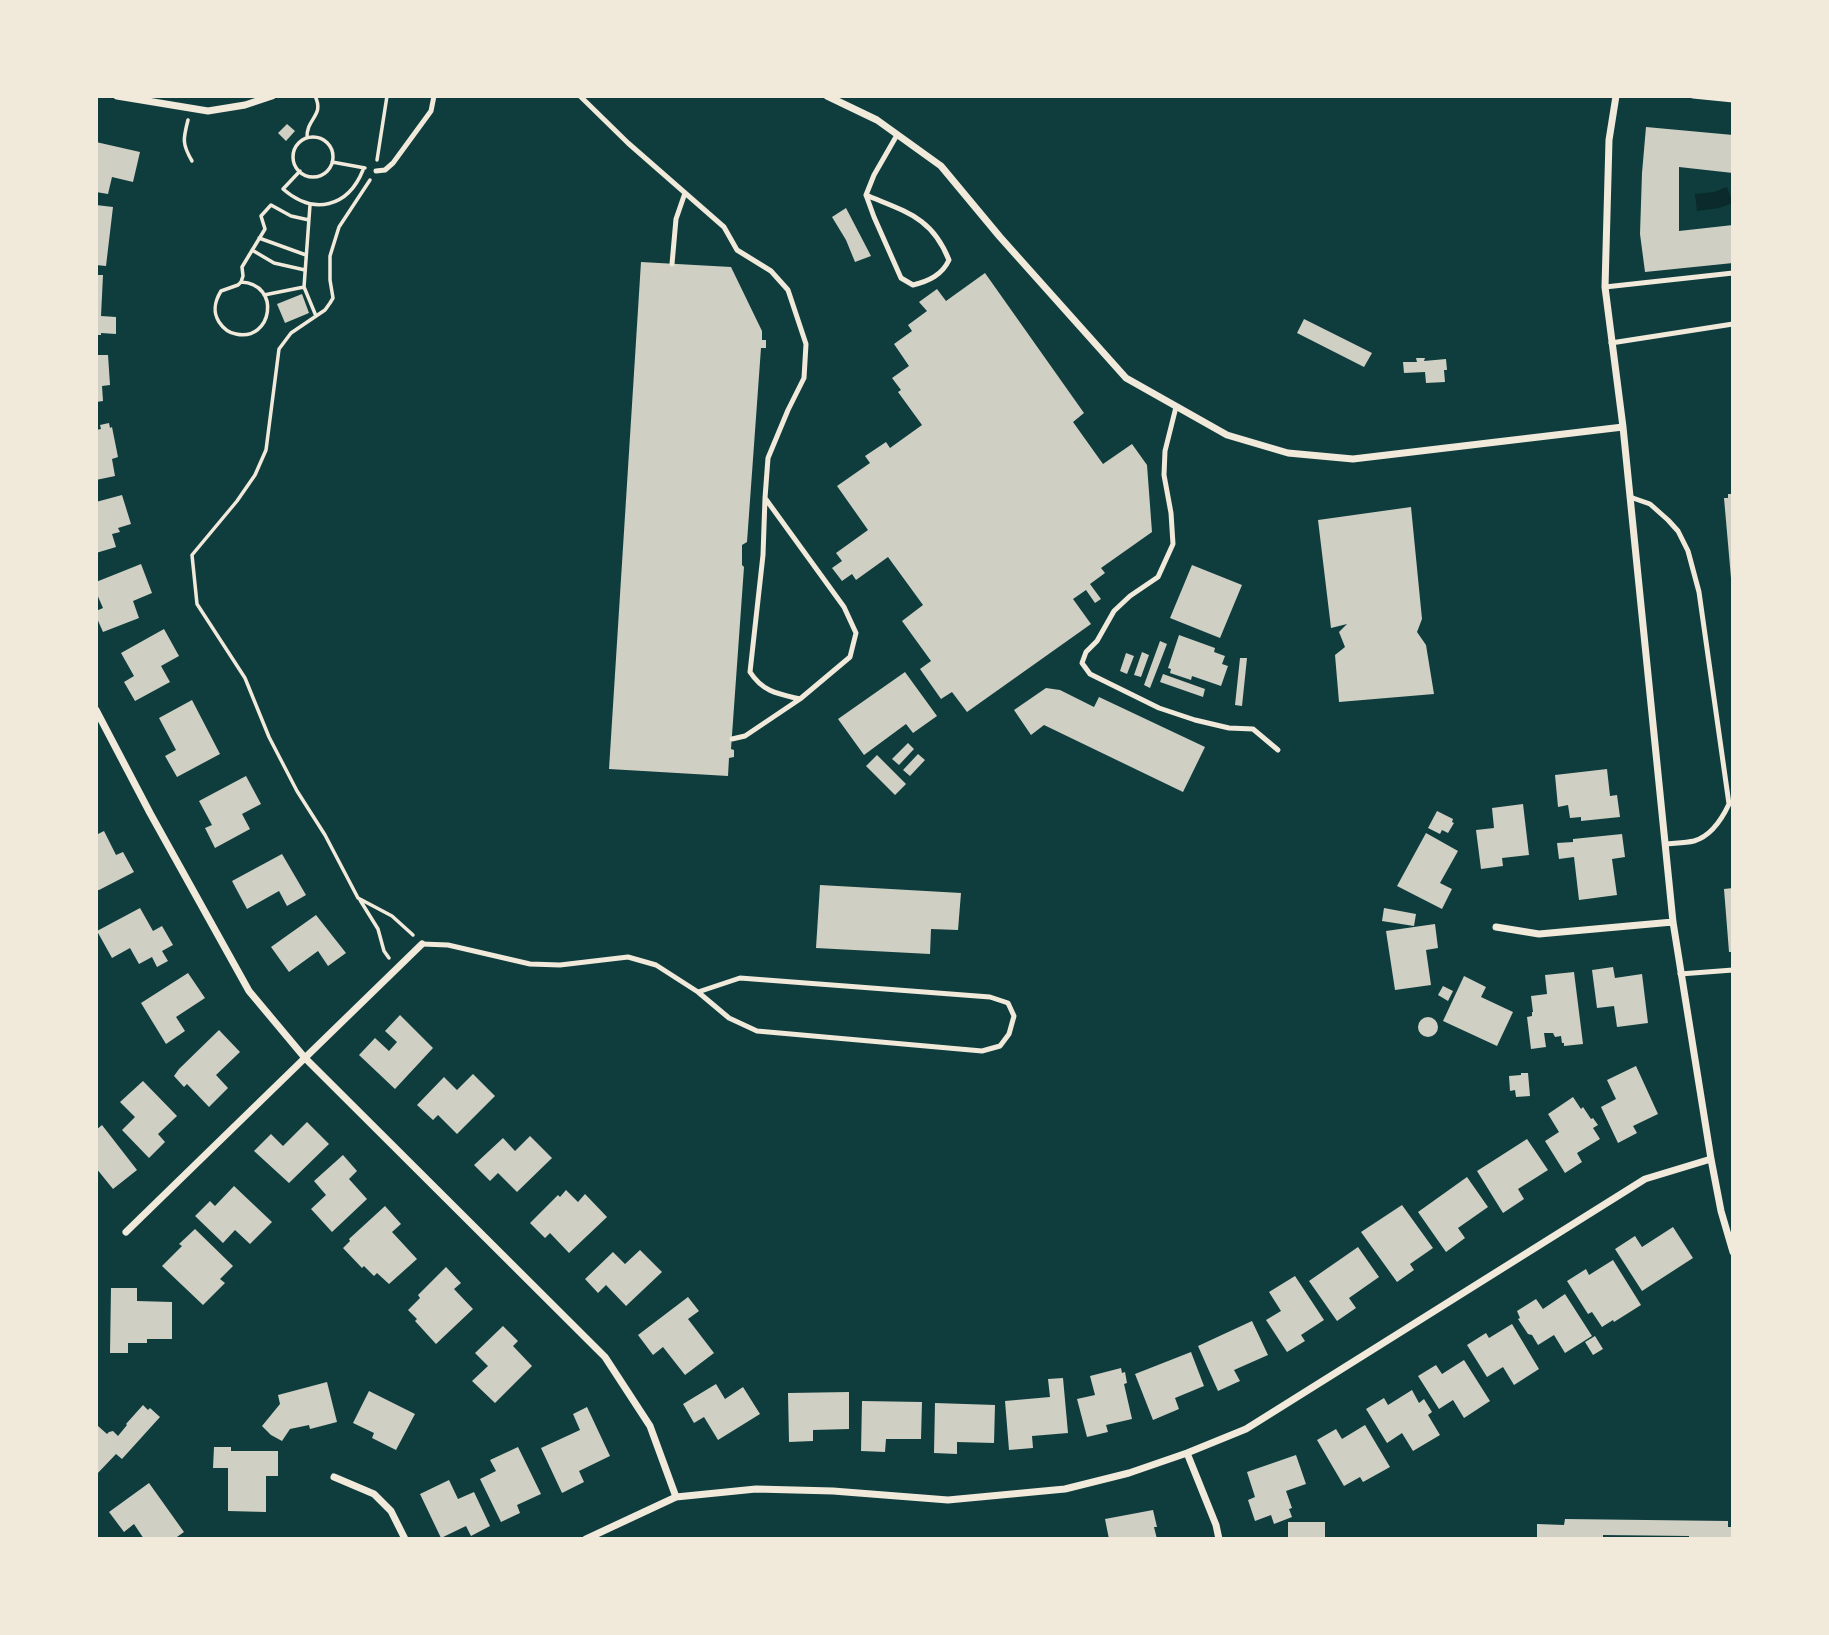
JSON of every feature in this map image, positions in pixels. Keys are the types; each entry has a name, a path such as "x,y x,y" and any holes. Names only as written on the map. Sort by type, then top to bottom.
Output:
{"street":[{"path":"117,96 208,111 245,106 272,96"},
{"path":"827,96 877,120 941,166 1000,237 1126,378 1227,435 1288,453 1353,458 1623,427"},
{"path":"1616,96 1609,140 1605,287 1623,427 1673,922 1711,1159 1721,1212 1733,1252"},
{"path":"96,710 249,991 305,1059 605,1357 650,1426 676,1497"},
{"path":"1496,927 1539,934 1673,922"},
{"path":"126,1232 422,944"},
{"path":"586,1539 676,1497 756,1489 833,1491 948,1500 1065,1489 1129,1473 1246,1429 1645,1179 1711,1159"},
{"path":"1187,1453 1219,1539"},
{"path":"334,1478 374,1494 391,1511 405,1539"}],"lane":[{"path":"376,170 385,170 393,163 430,111 434,96"},
{"path":"580,96 628,143 724,227 737,250 771,271 788,290 806,344 804,378 768,458 763,555 750,671 758,684 776,694 800,699"},
{"path":"1693,96 1733,100"},
{"path":"866,195 909,213 931,228 943,244 949,260 944,270 927,282 913,285 901,278 866,195 897,135"},
{"path":"672,264 676,219 685,193"},
{"path":"1605,287 1733,273"},
{"path":"1611,343 1733,324"},
{"path":"1176,407 1165,451 1164,475 1171,513 1172,544 1158,577 1114,611 1097,641 1086,652 1082,663 1090,674 1159,708 1206,723 1253,729 1278,750"},
{"path":"1630,497 1650,504 1668,520 1678,531 1688,551 1699,592 1729,804 1723,819 1696,841 1665,844"},
{"path":"732,739 745,736 800,699 850,657 856,633 844,607 765,498"},
{"path":"422,944 448,945 530,964 559,965 628,957 656,965 698,992 729,1018 757,1031 982,1051 1000,1046 1009,1034 1014,1016 1008,1003 990,997 740,978 698,992"},
{"path":"1680,974 1733,970"}],"path":[{"path":"307,138 309,122 318,112 315,96"},
{"path":"387,96 376,170 339,227 330,256 333,298 326,310 291,334 279,348 266,450 255,475 237,501 192,555 197,604 245,678 297,791 378,929 384,951 397,968"},
{"path":"192,108 184,135 184,148 192,161"},
{"path":"316,137 328,143 332,162 325,173 306,176 300,172 293,156 298,144 307,138 316,137"},
{"path":"332,162 376,170"},
{"path":"300,172 283,189 294,199 310,204 330,203 342,198 358,183 364,168"},
{"path":"310,204 304,287 316,316"},
{"path":"241,282 254,285 264,295 268,306 264,323 258,330 241,335 233,334 219,323 215,307 223,289 230,289 241,282 242,267 265,229 261,216 271,205 291,216 309,220"},
{"path":"259,238 306,255"},
{"path":"252,250 274,263 305,270"},
{"path":"264,295 304,287"},
{"path":"358,898 393,916 422,944"}],"water":[{"path":"1727,187 1733,203 1697,211 1695,194 1714,192"}],"building":[{"path":"287,124 295,131 286,141 278,133"},
{"path":"1646,127 1733,135 1733,173 1679,167 1679,231 1733,225 1733,263 1645,272 1640,234"},
{"path":"96,142 140,152 133,182 112,177 108,194 96,192"},
{"path":"96,205 113,207 106,266 96,265"},
{"path":"846,208 871,256 855,262 832,217"},
{"path":"641,262 731,267 762,331 762,340 766,340 766,348 761,348 747,542 742,545 744,567 731,749 734,750 734,757 729,758 728,776 609,769"},
{"path":"985,273 1084,413 1073,422 1103,464 1132,444 1147,465 1152,532 1101,568 1105,573 1090,584 1101,599 1095,603 1086,590 1073,599 1091,624 967,712 952,692 941,699 920,669 931,661 902,621 923,605 888,557 856,580 852,574 842,581 832,568 842,561 836,553 868,530 837,486 870,463 865,456 886,442 890,448 922,425 898,392 901,390 892,378 909,366 894,344 912,331 908,325 927,311 919,302 937,289 946,301"},
{"path":"96,275 103,275 101,316 116,317 116,334 96,335"},
{"path":"302,294 309,313 285,323 277,304"},
{"path":"1304,319 1372,353 1364,367 1297,333"},
{"path":"96,355 108,355 110,385 102,386 103,401 96,402"},
{"path":"1416,358 1425,358 1424,361 1446,359 1445,382 1426,383 1425,372 1404,373 1403,362 1417,362"},
{"path":"109,423 118,457 112,459 115,476 96,480 96,430 101,429 100,425"},
{"path":"1728,494 1733,494 1733,578 1724,498 1728,498"},
{"path":"122,495 131,524 118,528 120,532 112,534 116,547 96,553 96,502"},
{"path":"1411,507 1422,619 1417,632 1426,645 1434,694 1339,702 1335,655 1345,647 1339,632 1347,624 1331,628 1318,520"},
{"path":"141,564 152,593 133,601 139,618 103,632 96,616 96,611 103,608 96,592 96,582"},
{"path":"1192,565 1242,585 1220,638 1170,618"},
{"path":"164,629 179,656 161,666 170,682 135,701 124,682 134,676 121,653"},
{"path":"1179,635 1215,648 1214,652 1225,656 1222,664 1228,666 1221,686 1192,676 1191,680 1170,673 1171,669 1168,668"},
{"path":"1160,641 1167,644 1150,688 1144,685"},
{"path":"1142,652 1149,655 1141,677 1134,675"},
{"path":"1126,653 1134,656 1127,674 1120,671"},
{"path":"1240,658 1247,658 1242,706 1235,705"},
{"path":"905,672 937,716 913,733 906,724 864,755 838,719"},
{"path":"1163,674 1205,689 1203,697 1160,682"},
{"path":"1046,688 1060,690 1094,707 1099,697 1205,747 1183,792 1044,725 1031,735 1014,710"},
{"path":"192,700 220,754 177,777 165,756 176,750 159,718"},
{"path":"908,743 914,749 899,765 892,759"},
{"path":"918,754 925,760 910,776 903,770"},
{"path":"877,755 906,784 895,795 866,766"},
{"path":"1607,769 1610,796 1617,795 1620,817 1581,821 1581,817 1570,818 1568,805 1558,807 1555,775"},
{"path":"246,776 261,804 242,814 250,829 215,848 205,828 212,825 199,801"},
{"path":"1523,804 1529,855 1502,858 1503,866 1481,869 1476,830 1494,828 1492,808"},
{"path":"1437,811 1453,819 1454,823 1448,833 1442,830 1440,834 1428,828"},
{"path":"104,831 116,855 123,852 134,872 96,890 96,835"},
{"path":"1426,833 1458,851 1440,883 1452,889 1442,909 1397,886"},
{"path":"1622,834 1625,857 1612,859 1617,895 1579,900 1574,857 1559,859 1557,843"},
{"path":"282,854 306,895 287,906 279,891 247,909 232,881"},
{"path":"820,885 961,893 958,930 931,929 930,954 816,948"},
{"path":"1733,888 1733,952 1729,952 1724,889"},
{"path":"140,908 153,931 162,926 173,945 162,951 168,961 157,967 152,957 139,964 130,948 112,958 97,931"},
{"path":"1384,908 1416,914 1414,926 1382,921"},
{"path":"316,915 346,953 328,966 318,951 289,972 271,947"},
{"path":"1435,924 1438,948 1426,950 1431,985 1395,990 1386,931"},
{"path":"1613,967 1615,978 1642,974 1648,1023 1617,1027 1614,1006 1597,1008 1592,970"},
{"path":"1574,972 1583,1044 1564,1046 1561,1036 1544,1033 1546,1047 1531,1049 1527,1017 1532,1016 1533,1012 1531,996 1547,994 1545,975"},
{"path":"188,973 205,998 176,1017 185,1031 166,1044 141,1003"},
{"path":"1464,976 1486,987 1481,997 1513,1012 1497,1046 1443,1021"},
{"path":"1443,986 1453,991 1448,1001 1438,995"},
{"path":"400,1015 433,1048 395,1089 359,1055 375,1038 389,1051 397,1042 385,1031"},
{"path":"1428,1017 1435,1020 1438,1027 1435,1034 1428,1037 1421,1034 1418,1027 1421,1020"},
{"path":"219,1030 240,1052 216,1075 228,1088 209,1107 187,1084 184,1087 174,1076"},
{"path":"1636,1066 1658,1114 1633,1126 1637,1133 1618,1143 1601,1107 1616,1099 1607,1080"},
{"path":"1528,1073 1530,1096 1516,1097 1515,1090 1510,1091 1509,1076"},
{"path":"473,1074 495,1096 457,1134 438,1115 433,1120 417,1105 444,1077 457,1090"},
{"path":"143,1081 177,1116 158,1134 165,1142 149,1158 122,1130 135,1117 120,1102"},
{"path":"1573,1097 1598,1125 1593,1128 1600,1139 1577,1153 1582,1162 1565,1173 1545,1141 1559,1132 1548,1114"},
{"path":"307,1122 329,1144 289,1183 254,1151 271,1134 283,1146"},
{"path":"102,1125 137,1170 113,1189 96,1168 96,1130"},
{"path":"530,1136 552,1158 517,1192 498,1173 490,1181 474,1165 503,1138 515,1151"},
{"path":"1527,1139 1548,1170 1518,1189 1524,1199 1503,1213 1477,1171"},
{"path":"343,1155 357,1171 349,1179 367,1199 332,1232 311,1209 326,1195 314,1181"},
{"path":"1467,1177 1488,1207 1458,1228 1465,1238 1446,1252 1418,1212"},
{"path":"234,1186 272,1222 250,1244 235,1230 223,1243 195,1216 210,1201 215,1206"},
{"path":"566,1190 578,1202 585,1194 607,1217 569,1253 550,1233 545,1238 530,1223"},
{"path":"1402,1205 1433,1248 1410,1264 1414,1270 1397,1282 1361,1232"},
{"path":"385,1206 401,1224 392,1232 417,1259 389,1284 377,1273 374,1276 364,1266 362,1268 343,1248 349,1239"},
{"path":"1673,1227 1693,1258 1642,1291 1615,1249 1635,1236 1642,1247"},
{"path":"195,1229 233,1266 220,1279 225,1283 203,1305 162,1266"},
{"path":"1358,1247 1379,1277 1349,1298 1356,1308 1337,1321 1309,1281"},
{"path":"640,1250 662,1272 626,1306 606,1285 598,1293 585,1279 613,1252 625,1264"},
{"path":"1613,1260 1641,1305 1602,1327 1592,1312 1588,1314 1567,1281 1586,1269 1589,1275"},
{"path":"446,1267 461,1283 454,1289 473,1309 436,1344 408,1310 420,1298 418,1295"},
{"path":"1295,1276 1324,1320 1301,1335 1305,1341 1287,1352 1266,1320 1281,1311 1269,1292"},
{"path":"111,1288 137,1288 137,1301 172,1302 172,1339 147,1339 147,1343 128,1343 128,1353 110,1353"},
{"path":"1565,1294 1592,1336 1565,1353 1554,1335 1538,1345 1518,1319 1520,1318 1517,1311 1536,1299 1543,1309"},
{"path":"688,1297 699,1311 688,1319 714,1353 685,1375 663,1347 653,1355 638,1335"},
{"path":"1252,1321 1268,1355 1234,1370 1240,1381 1218,1391 1198,1346"},
{"path":"1512,1324 1539,1369 1514,1385 1503,1367 1487,1377 1467,1345 1486,1333 1489,1338"},
{"path":"503,1326 518,1341 513,1346 532,1366 495,1403 472,1381 488,1366 475,1353"},
{"path":"1595,1336 1603,1349 1593,1355 1585,1342"},
{"path":"1191,1352 1204,1386 1175,1398 1179,1409 1153,1420 1135,1374"},
{"path":"1464,1360 1490,1401 1464,1418 1453,1400 1439,1409 1418,1376 1436,1365 1442,1374"},
{"path":"1121,1368 1122,1373 1125,1372 1127,1383 1124,1384 1132,1419 1106,1425 1108,1432 1087,1437 1077,1399 1095,1395 1090,1376"},
{"path":"1063,1378 1068,1433 1032,1436 1033,1448 1009,1450 1005,1401 1050,1397 1048,1379"},
{"path":"327,1382 337,1422 310,1429 309,1425 290,1429 282,1441 262,1426 280,1404 278,1395"},
{"path":"716,1384 725,1399 743,1387 760,1414 718,1440 704,1417 694,1423 683,1404"},
{"path":"1412,1390 1419,1403 1424,1399 1432,1412 1428,1415 1440,1435 1413,1451 1402,1433 1387,1443 1366,1409 1384,1398 1388,1405"},
{"path":"369,1391 415,1414 396,1450 372,1438 374,1433 353,1423"},
{"path":"849,1392 849,1429 813,1430 813,1441 789,1442 788,1393"},
{"path":"862,1401 922,1402 921,1439 886,1439 885,1452 861,1451"},
{"path":"935,1403 995,1405 994,1443 957,1442 957,1454 934,1453"},
{"path":"143,1405 160,1417 122,1459 116,1454 96,1475 96,1428 98,1426 107,1434 113,1431 118,1436"},
{"path":"587,1407 610,1456 579,1471 584,1482 562,1493 541,1448 580,1430 573,1414"},
{"path":"1365,1425 1390,1467 1363,1482 1360,1477 1344,1486 1317,1440 1336,1429 1342,1439"},
{"path":"214,1447 231,1447 231,1451 278,1451 278,1476 266,1476 266,1512 228,1511 228,1468 213,1468"},
{"path":"518,1447 541,1494 517,1505 520,1513 501,1522 480,1479 496,1471 490,1460"},
{"path":"1296,1455 1306,1484 1286,1491 1292,1517 1274,1524 1271,1515 1255,1521 1248,1500 1255,1497 1247,1472"},
{"path":"449,1480 458,1499 474,1492 490,1526 471,1536 466,1526 441,1538 420,1494"},
{"path":"149,1483 184,1532 174,1539 144,1539 134,1524 124,1532 109,1512"},
{"path":"1153,1510 1157,1539 1109,1539 1105,1519"},
{"path":"1565,1519 1728,1521 1728,1527 1733,1527 1733,1539 1603,1535 1603,1539 1537,1539 1537,1524 1564,1525"},
{"path":"1288,1522 1325,1522 1325,1539 1288,1539"}]}
